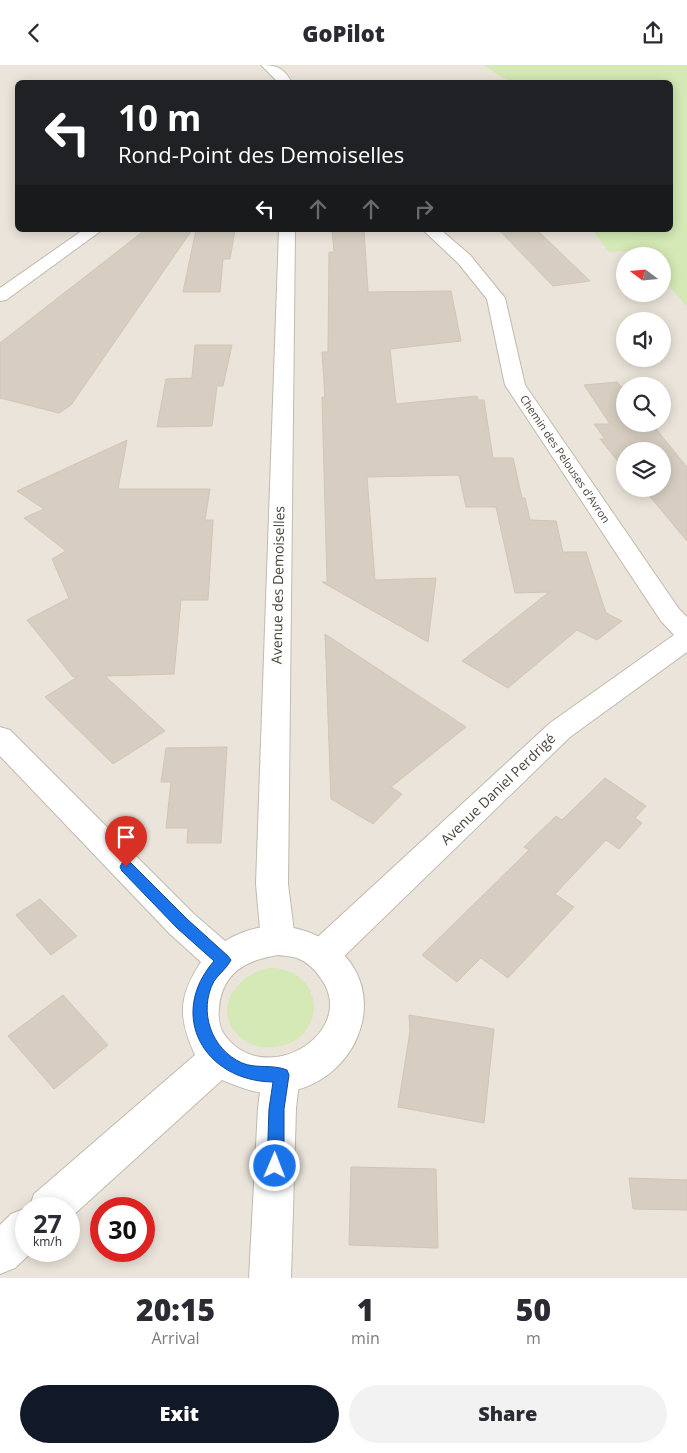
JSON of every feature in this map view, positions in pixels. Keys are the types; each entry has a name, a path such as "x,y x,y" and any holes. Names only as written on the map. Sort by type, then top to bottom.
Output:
{"street":[{"path":"267,65 283,80"},
{"path":"0,296 91,232"},
{"name":"Avenue des Demoiselles","path":"278,940 272,884 287,232"},
{"name":"Chemin des Pelouses d'Avron","path":"433,232 464,259 496,298 515,385 670,615 687,632"},
{"name":"Avenue Daniel Perdrigé","path":"322,955 560,730 687,639"},
{"path":"0,738 182,924 223,960"},
{"path":"278,940 301,944 322,955 338,970 346,990 348,1012 341,1034 326,1053 306,1068 282,1075 259,1075 238,1069 220,1057 206,1039 200,1019 201,997 209,977 223,960 248,946 278,940"},
{"path":"62,1197 220,1057"},
{"path":"270,1278 276,1109 282,1075"},
{"path":"0,1253 15,1239"}],"shaded area":[{"path":"0,65 483,65 506,80 15,80 15,232 594,232 609,252 616,252 616,303 671,303 671,289 687,307 687,1278 0,1278"}],"green space":[{"path":"483,65 687,65 687,307 671,289 671,247 616,247 616,252 609,252 594,232 673,232 673,80 506,80"},
{"path":"269,968 288,971 302,980 311,992 314,1006 311,1020 304,1033 291,1042 273,1047 265,1047 247,1042 234,1030 228,1019 227,1008 230,997 236,987 256,972"}],"building":[{"path":"142,232 191,232 71,405 59,413 0,398 0,343"},
{"path":"196,232 235,232 230,259 223,259 220,292 183,292"},
{"path":"332,232 364,232 368,292 451,291 461,341 390,349 396,404 477,396 478,400 484,400 493,458 513,458 522,498 525,498 530,520 556,521 563,552 586,552 606,613 622,621 597,640 577,630 508,688 462,661 549,592 515,593 496,507 466,507 459,475 367,477 375,580 436,578 428,642 322,582 327,582 322,397 325,397 322,352 328,352 329,252 334,252"},
{"path":"501,232 539,232 590,281 553,286"},
{"path":"195,345 232,345 223,386 217,386 212,426 157,427 166,379 192,378"},
{"path":"616,382 616,432 659,432 667,442 616,442 616,459 600,439 605,439 594,424 610,424 584,385"},
{"path":"127,440 118,489 210,489 205,520 213,520 208,600 181,600 174,674 105,676 165,731 113,764 45,697 79,676 73,677 27,620 69,598 52,559 66,551 24,518 44,509 17,491"},
{"path":"671,447 687,467 687,541 650,497 671,497"},
{"path":"325,634 466,727 391,787 402,794 373,824 331,799"},
{"path":"227,747 221,843 187,843 188,828 166,828 171,782 161,782 166,748"},
{"path":"605,778 646,806 635,818 642,823 619,849 606,840 555,894 574,907 508,978 481,958 457,982 422,955 529,850 524,847 556,816 562,820"},
{"path":"40,899 77,936 51,955 16,915"},
{"path":"63,995 108,1045 54,1089 8,1036"},
{"path":"409,1015 494,1029 484,1123 398,1107 410,1031"},
{"path":"351,1167 436,1169 438,1248 349,1245"},
{"path":"629,1178 687,1180 687,1210 633,1209"}],"route":[{"path":"126,867 182,924 223,960 209,977 201,997 200,1019 206,1039 220,1057 238,1069 259,1075 282,1075 276,1109 275,1166"}]}
